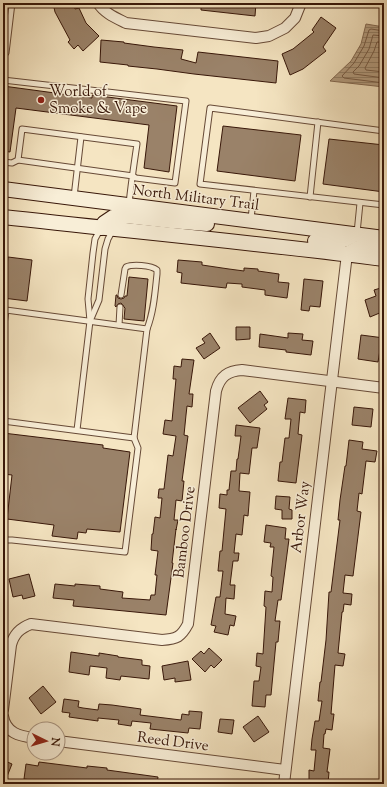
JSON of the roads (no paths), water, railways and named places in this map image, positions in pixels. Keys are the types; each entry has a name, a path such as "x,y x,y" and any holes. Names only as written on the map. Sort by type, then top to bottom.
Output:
{"main road":[{"name":"North Military Trail","path":"3,189 384,238"},
{"path":"3,216 384,259"},
{"path":"107,228 104,223 113,217 126,216 203,224 245,220"},
{"path":"213,239 232,232 333,243 344,240 356,234"},
{"path":"347,254 359,247 369,245 384,246"}],"street":[{"path":"98,3 112,16 126,23 256,38 269,36 285,28 295,18 301,3"},
{"name":"Arbor Way","path":"284,784 347,254"},
{"name":"Bamboo Drive","path":"3,710 10,645 12,639 24,626 31,624 162,640 173,639 180,636 188,624 216,398 218,384 222,378 235,370 242,370 384,388"},
{"path":"3,716 8,727 16,735 26,737"},
{"name":"Reed Drive","path":"66,742 285,770"}],"lane":[{"path":"3,52 6,53 12,3"},
{"path":"3,80 186,101 175,183 18,160 12,163 3,162"},
{"path":"384,131 210,108 200,184 384,205"},
{"path":"310,197 318,122"},
{"path":"18,160 22,129 137,144 129,205"},
{"path":"74,198 81,137"},
{"path":"245,220 254,191"},
{"path":"356,234 360,202"},
{"path":"77,430 90,322 88,299 95,239 107,228"},
{"path":"90,322 99,300 105,249 108,239 107,228"},
{"path":"3,540 125,552 138,448 134,438 147,329 151,320 157,270 153,267 130,265 126,267 124,269 121,295"},
{"path":"119,325 120,307"},
{"path":"3,332 6,310 147,329"},
{"path":"3,421 134,438"}],"water":[{"path":"366,24 384,27 384,87 330,81 351,61 361,44"}],"place":[{"name":"World of Smoke & Vape","path":"41,100"}]}
